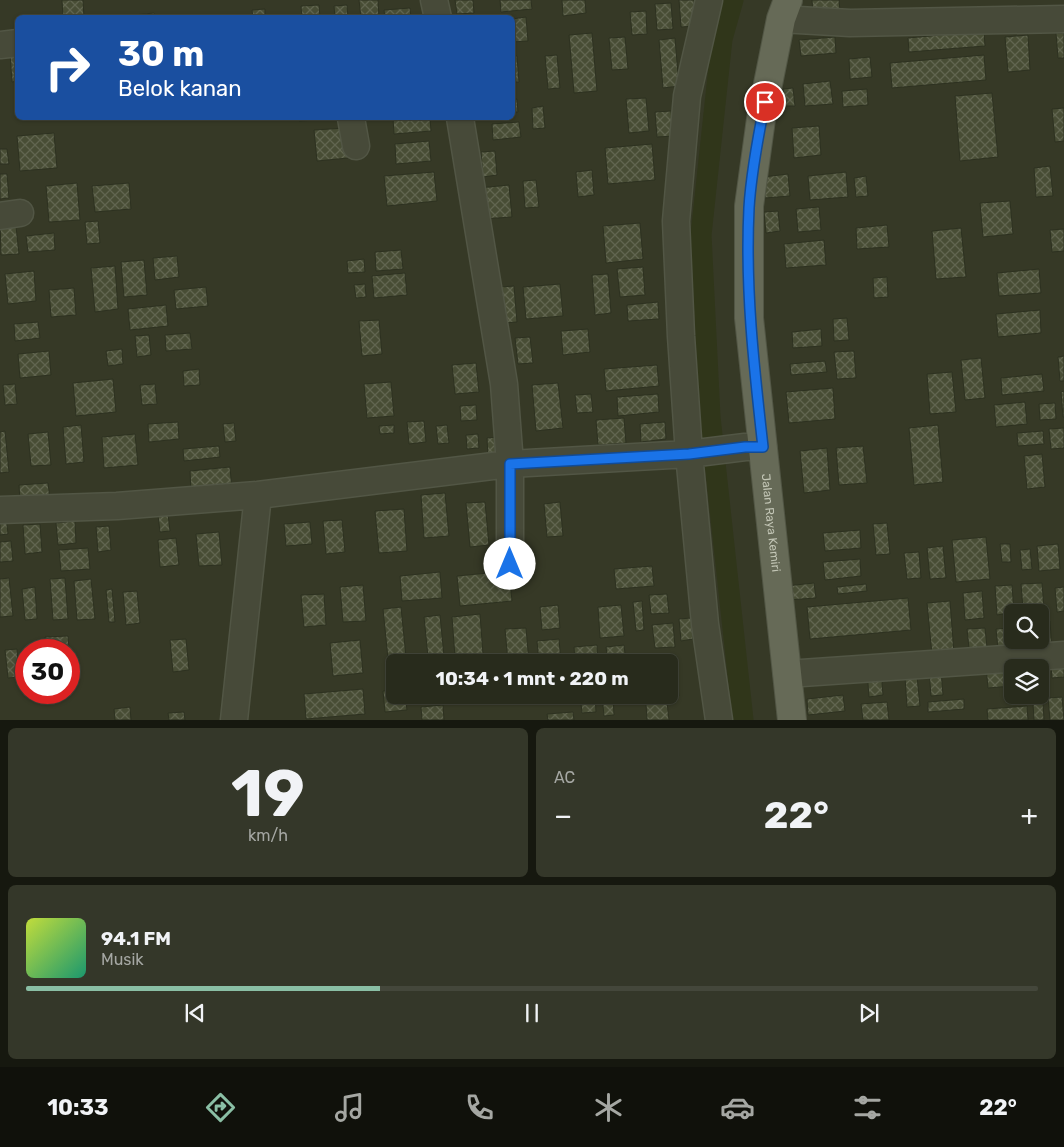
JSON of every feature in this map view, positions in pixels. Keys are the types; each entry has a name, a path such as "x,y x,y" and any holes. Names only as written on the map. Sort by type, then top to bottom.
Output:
{"main road":[{"name":"Jalan Raya Kemiri","path":"784,9 762,119 749,206 750,318 754,447 792,720"}],"street":[{"path":"434,0 437,15"},
{"path":"709,0 687,96 676,221 681,336 694,453 705,624 719,720"},
{"path":"784,9 850,23 1064,19"},
{"path":"0,44 15,43"},
{"path":"351,120 356,146"},
{"path":"460,120 504,384 510,464 510,564"},
{"path":"0,510 117,506 258,495 510,464 694,453 754,447"},
{"path":"234,720 258,495"},
{"path":"787,674 1064,655"}],"building":[{"path":"62,0 83,0 84,15 63,15"},
{"path":"359,0 378,0 379,15 361,15"},
{"path":"455,0 473,0 474,13 457,14"},
{"path":"500,0 531,0 532,9 501,12"},
{"path":"562,0 585,0 586,13 563,16"},
{"path":"679,0 694,0 696,26 681,27"},
{"path":"812,0 839,0 840,11 813,13"},
{"path":"671,3 673,29 657,30 655,4"},
{"path":"319,5 320,15 302,15 301,6"},
{"path":"347,5 348,15 335,15 334,6"},
{"path":"410,8 411,15 385,15 384,10"},
{"path":"265,9 265,15 253,15 252,10"},
{"path":"646,11 647,34 632,35 630,12"},
{"path":"154,13 154,15 134,15"},
{"path":"526,17 528,41 515,42 515,19"},
{"path":"984,31 985,46 909,52 908,38"},
{"path":"592,33 597,91 574,93 569,35"},
{"path":"1056,33 1064,33 1064,58 1058,58"},
{"path":"1028,35 1030,70 1008,72 1005,37"},
{"path":"625,37 628,69 612,70 609,38"},
{"path":"835,37 836,53 801,56 799,40"},
{"path":"675,38 679,86 663,88 659,40"},
{"path":"10,53 15,53 15,82 12,82"},
{"path":"557,55 560,88 548,89 545,56"},
{"path":"984,55 986,80 892,88 890,63"},
{"path":"515,56 517,56 519,82 515,82"},
{"path":"870,57 872,77 850,79 849,59"},
{"path":"830,81 833,104 805,106 803,84"},
{"path":"793,88 795,106 785,106 783,89"},
{"path":"867,89 868,105 843,107 842,91"},
{"path":"992,93 998,157 960,161 955,96"},
{"path":"646,98 649,131 629,133 626,99"},
{"path":"515,99 517,99 518,112 515,112"},
{"path":"543,106 545,128 533,129 532,108"},
{"path":"1064,108 1064,141 1055,142 1052,109"},
{"path":"671,111 674,136 657,137 655,112"},
{"path":"393,120 430,120 431,131 394,134"},
{"path":"519,122 521,137 493,140 492,124"},
{"path":"819,126 821,155 794,158 792,128"},
{"path":"346,128 348,158 317,161 314,130"},
{"path":"54,133 57,168 20,171 17,136"},
{"path":"429,141 431,161 396,164 395,144"},
{"path":"652,144 655,180 608,184 605,148"},
{"path":"0,149 7,149 9,164 0,164"},
{"path":"495,151 497,175 483,177 481,152"},
{"path":"1050,166 1053,196 1036,197 1034,168"},
{"path":"592,170 594,195 578,197 576,172"},
{"path":"434,172 437,201 387,206 384,176"},
{"path":"846,172 848,197 810,200 808,176"},
{"path":"0,174 7,174 9,198 0,199"},
{"path":"788,174 790,196 765,198 763,177"},
{"path":"866,176 868,196 856,197 854,178"},
{"path":"536,180 539,207 525,208 523,181"},
{"path":"77,183 80,220 49,222 46,186"},
{"path":"129,183 131,209 95,212 92,186"},
{"path":"509,185 512,217 482,219 479,188"},
{"path":"1010,201 1013,234 983,237 980,203"},
{"path":"819,207 821,230 798,232 796,209"},
{"path":"778,211 780,231 766,233 764,212"},
{"path":"15,217 19,254 1,255 0,219"},
{"path":"98,221 100,243 87,244 85,222"},
{"path":"640,223 643,259 606,263 603,226"},
{"path":"887,225 889,247 857,249 856,228"},
{"path":"961,228 966,277 936,279 932,231"},
{"path":"1064,229 1064,251 1052,252 1050,230"},
{"path":"54,233 55,250 28,252 26,236"},
{"path":"824,240 826,265 786,268 784,244"},
{"path":"401,250 403,269 376,271 375,252"},
{"path":"177,256 179,277 155,280 153,258"},
{"path":"364,259 365,272 348,273 347,261"},
{"path":"144,260 147,295 124,297 121,262"},
{"path":"115,266 118,309 95,312 91,268"},
{"path":"643,267 645,295 620,297 617,269"},
{"path":"1039,269 1041,293 999,296 997,273"},
{"path":"34,271 36,301 8,304 5,274"},
{"path":"405,273 407,295 374,298 372,276"},
{"path":"608,274 611,313 595,315 592,275"},
{"path":"887,277 888,297 874,298 873,278"},
{"path":"365,284 366,297 356,298 354,285"},
{"path":"560,284 563,316 526,319 523,287"},
{"path":"514,286 517,322 504,323 501,287"},
{"path":"206,287 208,306 176,309 174,290"},
{"path":"74,288 76,315 51,317 49,290"},
{"path":"658,302 659,319 628,321 627,305"},
{"path":"166,305 168,326 130,330 128,309"},
{"path":"1040,310 1041,333 998,337 996,314"},
{"path":"847,318 849,340 834,341 833,319"},
{"path":"379,320 382,354 362,356 359,321"},
{"path":"38,322 40,338 15,341 14,324"},
{"path":"588,329 590,352 563,355 561,331"},
{"path":"821,329 822,346 793,348 792,332"},
{"path":"190,333 192,349 166,351 165,335"},
{"path":"149,335 151,355 137,357 135,336"},
{"path":"530,337 533,363 518,364 515,338"},
{"path":"122,349 123,364 108,366 106,351"},
{"path":"49,351 51,375 20,378 18,354"},
{"path":"854,351 856,378 837,379 834,352"},
{"path":"1064,356 1064,381 1060,381 1058,357"},
{"path":"981,358 985,398 965,400 961,360"},
{"path":"825,361 827,372 791,375 790,364"},
{"path":"476,363 479,392 455,394 452,365"},
{"path":"657,365 659,386 606,391 604,369"},
{"path":"199,369 200,385 184,386 183,371"},
{"path":"952,372 956,412 930,414 927,374"},
{"path":"1042,374 1044,391 1002,395 1001,378"},
{"path":"113,379 116,412 76,416 73,383"},
{"path":"391,382 394,416 367,418 364,384"},
{"path":"558,383 563,428 536,431 532,385"},
{"path":"15,384 17,404 5,405 3,385"},
{"path":"155,384 157,404 142,405 140,385"},
{"path":"833,388 835,419 789,423 786,392"},
{"path":"1064,391 1064,417 1063,417 1061,392"},
{"path":"591,394 593,412 577,413 575,395"},
{"path":"658,394 659,412 618,416 617,397"},
{"path":"1025,402 1027,424 996,427 994,405"},
{"path":"1055,403 1056,419 1040,420 1039,404"},
{"path":"476,405 477,420 461,421 460,406"},
{"path":"624,418 626,443 598,445 596,420"},
{"path":"424,421 426,442 409,444 407,422"},
{"path":"178,422 179,439 149,442 148,424"},
{"path":"665,422 666,439 641,442 640,424"},
{"path":"234,423 236,441 225,442 223,424"},
{"path":"81,425 84,462 66,464 63,427"},
{"path":"394,425 394,433 380,434 379,426"},
{"path":"447,425 449,443 438,444 436,426"},
{"path":"938,425 943,482 914,485 909,428"},
{"path":"1064,428 1064,448 1051,449 1049,429"},
{"path":"5,431 9,472 0,473 0,432"},
{"path":"1043,431 1044,444 1018,446 1017,433"},
{"path":"48,432 51,465 31,466 28,434"},
{"path":"135,434 138,465 104,468 102,437"},
{"path":"478,434 479,448 467,449 466,435"},
{"path":"500,437 502,456 488,457 487,438"},
{"path":"219,446 220,457 184,461 183,449"},
{"path":"863,446 867,483 839,485 836,448"},
{"path":"827,448 830,490 804,493 800,451"},
{"path":"1042,454 1045,487 1027,489 1024,456"},
{"path":"230,467 232,490 191,493 190,471"},
{"path":"48,483 50,499 20,501 19,485"},
{"path":"445,493 449,536 424,538 421,495"},
{"path":"485,502 489,545 470,547 466,503"},
{"path":"560,502 563,536 547,537 544,504"},
{"path":"404,509 407,551 379,553 375,511"},
{"path":"168,514 170,531 160,532 158,515"},
{"path":"0,515 6,515 8,534 0,535"},
{"path":"342,520 345,552 326,554 323,521"},
{"path":"75,521 76,543 58,545 56,523"},
{"path":"310,522 312,544 286,546 284,524"},
{"path":"887,523 890,554 876,555 873,524"},
{"path":"40,524 42,552 25,554 23,525"},
{"path":"109,526 111,550 98,552 96,527"},
{"path":"860,530 861,548 825,551 823,533"},
{"path":"219,532 222,565 199,566 196,534"},
{"path":"986,537 990,579 956,582 952,540"},
{"path":"176,538 179,565 160,567 158,540"},
{"path":"11,541 13,561 0,562 0,542"},
{"path":"1000,544 1010,544 1011,562 1002,562"},
{"path":"1058,544 1060,569 1039,571 1037,546"},
{"path":"943,546 946,578 930,579 927,548"},
{"path":"88,548 90,569 61,571 59,550"},
{"path":"1030,549 1032,569 1022,570 1020,550"},
{"path":"919,552 921,578 907,579 904,553"},
{"path":"860,559 861,576 825,580 823,562"},
{"path":"652,566 654,586 616,589 614,569"},
{"path":"509,571 512,601 460,606 457,576"},
{"path":"440,572 442,598 402,601 400,576"},
{"path":"9,578 13,616 0,617 0,579"},
{"path":"65,578 68,619 53,620 50,579"},
{"path":"91,579 95,619 77,620 74,581"},
{"path":"814,583 816,598 787,600 786,586"},
{"path":"1042,583 1044,604 1023,604 1021,584"},
{"path":"866,584 867,591 838,594 837,587"},
{"path":"363,585 366,621 343,622 340,587"},
{"path":"1012,585 1013,604 1004,604 1004,614 997,615 995,586"},
{"path":"35,587 37,619 25,620 22,589"},
{"path":"1064,587 1064,611 1057,612 1055,588"},
{"path":"112,589 115,622 109,622 106,590"},
{"path":"137,591 140,623 126,625 123,592"},
{"path":"982,591 984,618 965,620 963,593"},
{"path":"324,594 326,625 304,627 301,595"},
{"path":"667,594 669,613 651,614 649,595"},
{"path":"908,598 911,630 810,639 807,607"},
{"path":"642,601 644,630 636,631 633,602"},
{"path":"950,601 954,653 932,655 927,603"},
{"path":"558,605 560,628 542,630 540,607"},
{"path":"621,605 624,636 600,638 598,607"},
{"path":"401,607 406,654 388,654 383,609"},
{"path":"480,614 483,654 455,654 452,617"},
{"path":"440,615 444,654 428,654 424,617"},
{"path":"691,618 693,639 681,641 679,619"},
{"path":"1049,621 1052,652 1037,654 1037,649 1049,649"},
{"path":"673,623 675,647 655,648 652,625"},
{"path":"526,628 528,654 507,654 505,629"},
{"path":"985,628 988,657 970,658 967,629"},
{"path":"1004,628 1004,649 1012,649 1013,658 999,659 996,629"},
{"path":"68,636 68,639 45,639 45,637"},
{"path":"186,639 189,670 173,672 170,640"},
{"path":"559,639 560,654 538,654 537,641"},
{"path":"360,640 363,673 333,676 330,643"},
{"path":"597,645 598,654 574,654 574,647"},
{"path":"624,645 625,654 607,654 606,647"},
{"path":"15,649 15,677 8,678 5,650"},
{"path":"1064,664 1064,677 1052,678 1051,665"},
{"path":"986,667 1004,668 1004,687 988,688"},
{"path":"881,670 883,695 869,697 867,671"},
{"path":"941,670 943,695 931,696 929,671"},
{"path":"917,676 920,706 907,707 905,677"},
{"path":"363,689 365,714 306,719 304,694"},
{"path":"383,691 386,691 386,704 406,704 407,710 385,712"},
{"path":"843,695 845,711 808,715 807,699"},
{"path":"1062,697 1064,720 1050,720 1049,698"},
{"path":"964,699 964,709 928,712 928,702"},
{"path":"887,702 889,720 863,720 861,704"},
{"path":"581,704 596,704 596,712 582,713"},
{"path":"603,704 613,704 614,715 604,716"},
{"path":"646,704 667,704 669,720 647,720"},
{"path":"1033,704 1043,704 1044,720 1034,720"},
{"path":"443,705 444,720 422,720 421,707"},
{"path":"1027,706 1028,720 988,720 987,709"},
{"path":"130,707 131,720 115,720 114,709"},
{"path":"184,712 185,720 169,720 168,713"},
{"path":"573,712 574,720 548,720 547,714"}],"waterway":[{"path":"733,0 722,39 701,235 710,417 743,720"}],"route":[{"path":"510,564 510,464 689,454 745,447 763,447 750,318 748,266 749,206 765,102"}]}
